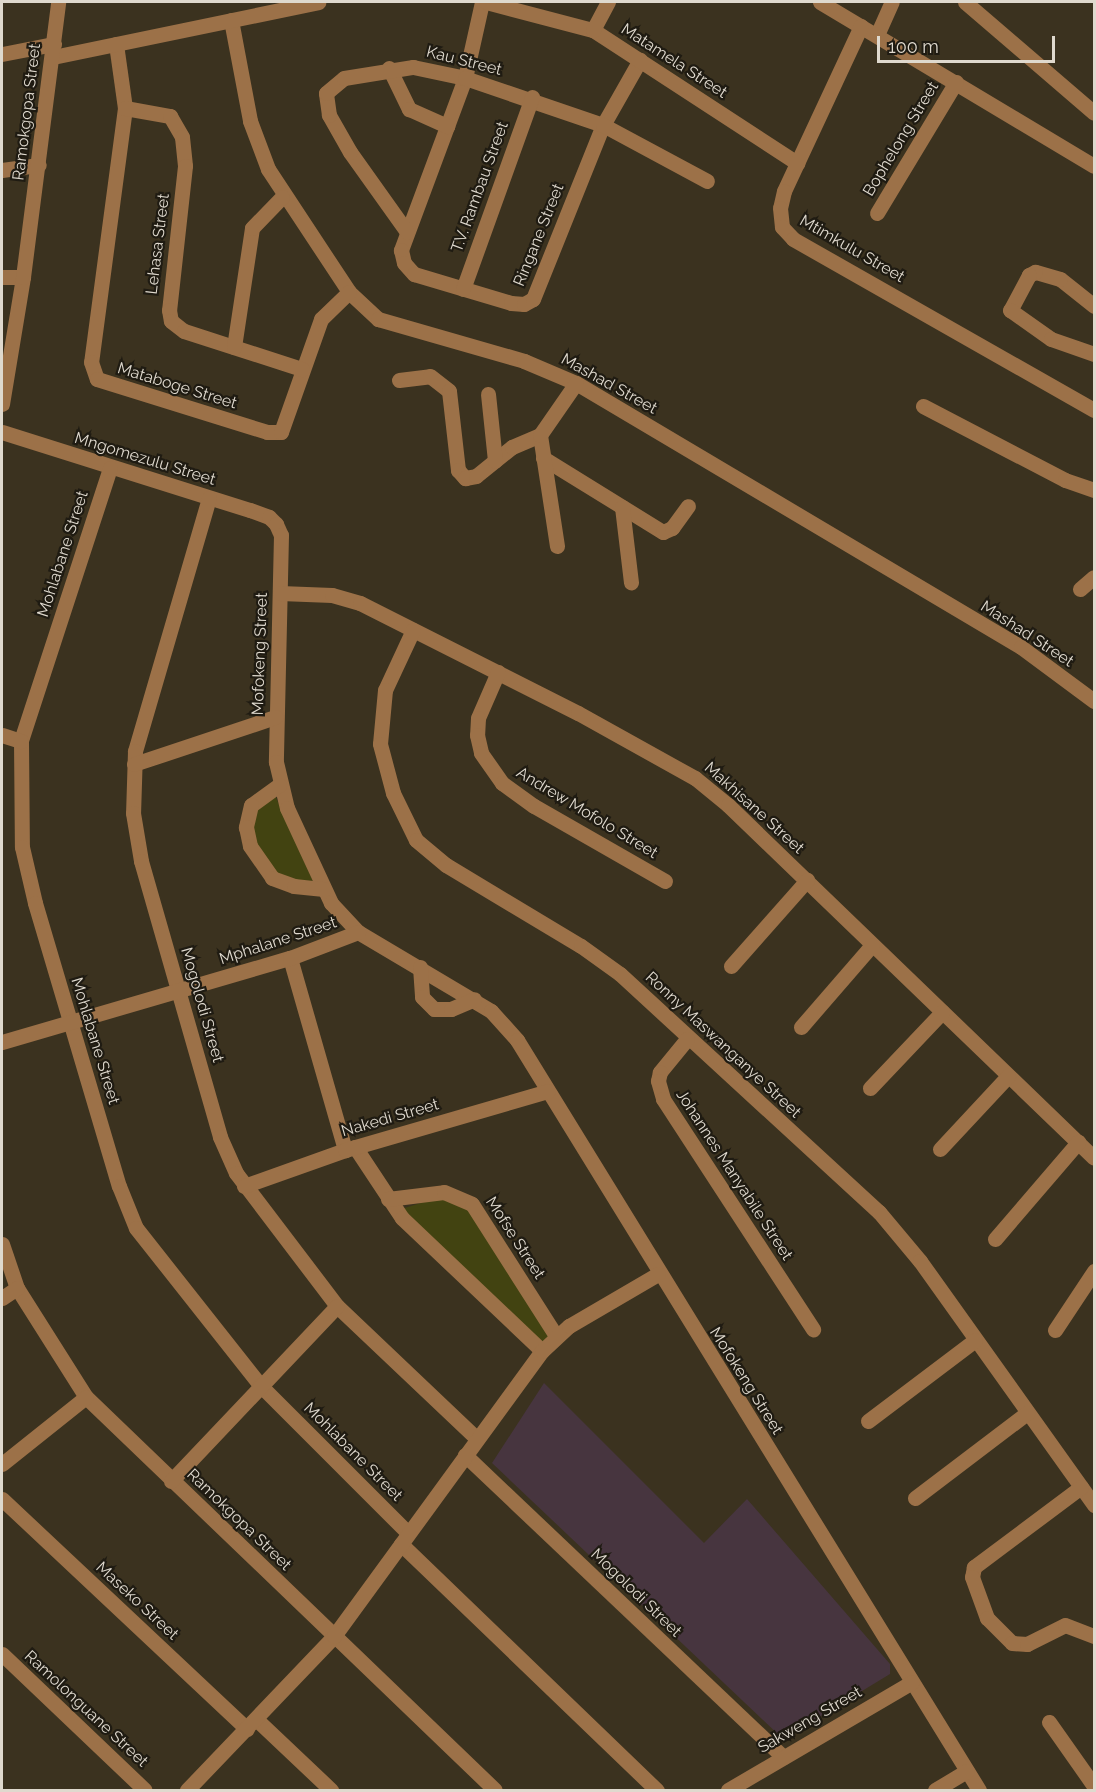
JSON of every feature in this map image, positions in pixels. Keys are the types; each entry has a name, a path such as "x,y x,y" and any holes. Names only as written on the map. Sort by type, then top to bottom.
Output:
{"street":[{"name":"Ramokgopa Street","path":"2,404 39,165 58,2"},
{"path":"2,54 116,44 318,2"},
{"path":"406,232 465,78 484,2"},
{"name":"Matamela Street","path":"484,2 593,30 796,163"},
{"path":"593,30 608,2"},
{"path":"820,2 1095,166"},
{"path":"877,35 892,2"},
{"path":"965,2 1095,112"},
{"name":"Mashad Street","path":"231,20 250,121 282,197 349,292 378,319 524,361 576,383 1020,647 1095,701"},
{"name":"Mtimkulu Street","path":"861,26 796,163 780,208 782,227 793,239 1095,410"},
{"name":"Mataboge Street","path":"116,44 125,108 91,362 94,375 116,387 276,434 284,430 302,369 321,319 349,292"},
{"name":"Ringane Street","path":"406,232 401,250 404,263 414,274 516,304 533,299 603,125 640,60"},
{"name":"Kau Street","path":"406,232 344,143 329,115 326,93 336,82 389,68 413,67 465,78 532,98 603,125 707,181"},
{"path":"389,68 409,109 447,126"},
{"name":"Bophelong Street","path":"877,213 956,82"},
{"name":"T.V. Rambau Street","path":"463,289 532,98"},
{"name":"Lehasa Street","path":"125,108 170,116 182,137 185,166 169,310 171,321 184,331 302,369"},
{"path":"2,170 39,165"},
{"path":"234,347 252,228 282,197"},
{"path":"1095,306 1060,279 1035,272 1029,275 1010,310 1051,339 1095,354"},
{"path":"2,277 23,277"},
{"path":"399,380 430,376 449,391 462,477 476,476 512,447 540,435 576,383"},
{"path":"488,394 495,461"},
{"path":"923,406 1065,480 1095,490"},
{"name":"Mngomezulu Street","path":"2,432 269,517 276,524"},
{"path":"540,435 557,546"},
{"path":"543,458 666,532 687,506"},
{"name":"Mohlabane Street","path":"110,468 21,741 22,847 71,1023 135,1228 260,1385 405,1539 657,1791"},
{"name":"Mogolodi Street","path":"209,498 139,730 134,764 136,838 220,1137 244,1186 337,1306 476,1438"},
{"path":"622,507 631,582"},
{"name":"Mofokeng Street","path":"276,524 281,535 275,717 279,785 324,889 339,915 358,932 474,999 504,1023 979,1791"},
{"path":"1080,589 1095,577"},
{"name":"Makhisane Street","path":"280,593 348,599 498,672 678,766 728,804 1095,1158"},
{"name":"Ronny Maswanganye Street","path":"413,630 386,690 380,744 393,793 416,840 446,865 600,959 894,1227 1095,1505"},
{"name":"Andrew Mofolo Street","path":"498,672 478,718 477,735 482,753 502,783 665,881"},
{"path":"134,764 275,717"},
{"path":"2,735 21,741"},
{"path":"279,785 251,805 246,827 250,846 272,878 288,885 324,889"},
{"path":"731,966 807,880"},
{"name":"Mphalane Street","path":"2,1042 290,958 358,932"},
{"path":"801,1028 872,945"},
{"path":"290,958 350,1148 417,1234 542,1351"},
{"path":"420,967 422,997 434,1009 451,1009 474,999"},
{"path":"870,1088 942,1012"},
{"name":"Johannes Manyabile Street","path":"687,1039 660,1072 657,1081 663,1099 813,1329"},
{"path":"940,1149 1008,1076"},
{"name":"Nakedi Street","path":"244,1186 350,1148 548,1091"},
{"path":"995,1239 1078,1142"},
{"name":"Mofse Street","path":"388,1199 444,1192 472,1204 556,1336"},
{"name":"Ramokgopa Street","path":"2,1244 17,1288 86,1397 495,1791"},
{"path":"1055,1330 1095,1271"},
{"path":"187,1791 334,1636 476,1438 542,1351 556,1336 658,1274"},
{"path":"2,1298 17,1288"},
{"path":"171,1481 337,1306"},
{"path":"868,1421 975,1340"},
{"path":"2,1464 86,1397"},
{"path":"915,1498 1027,1413"},
{"name":"Mogolodi Street","path":"465,1455 783,1757"},
{"path":"1081,1487 974,1567 972,1577 987,1618 1012,1643 1027,1644 1065,1625 1095,1636"},
{"name":"Maseko Street","path":"2,1499 252,1724 331,1791"},
{"name":"Ramolonguane Street","path":"2,1654 145,1791"},
{"name":"Sakweng Street","path":"728,1791 912,1682"},
{"path":"1049,1722 1095,1786"},
{"path":"934,1791 967,1771"}],"shaded area":[{"path":"274,793 313,881 285,880 271,871 257,847 252,822 260,806"},
{"path":"437,1198 460,1204 477,1215 550,1337 547,1343 536,1341 398,1210"},
{"path":"544,1383 704,1543 747,1499 890,1664 890,1674 783,1739 492,1463"}]}
